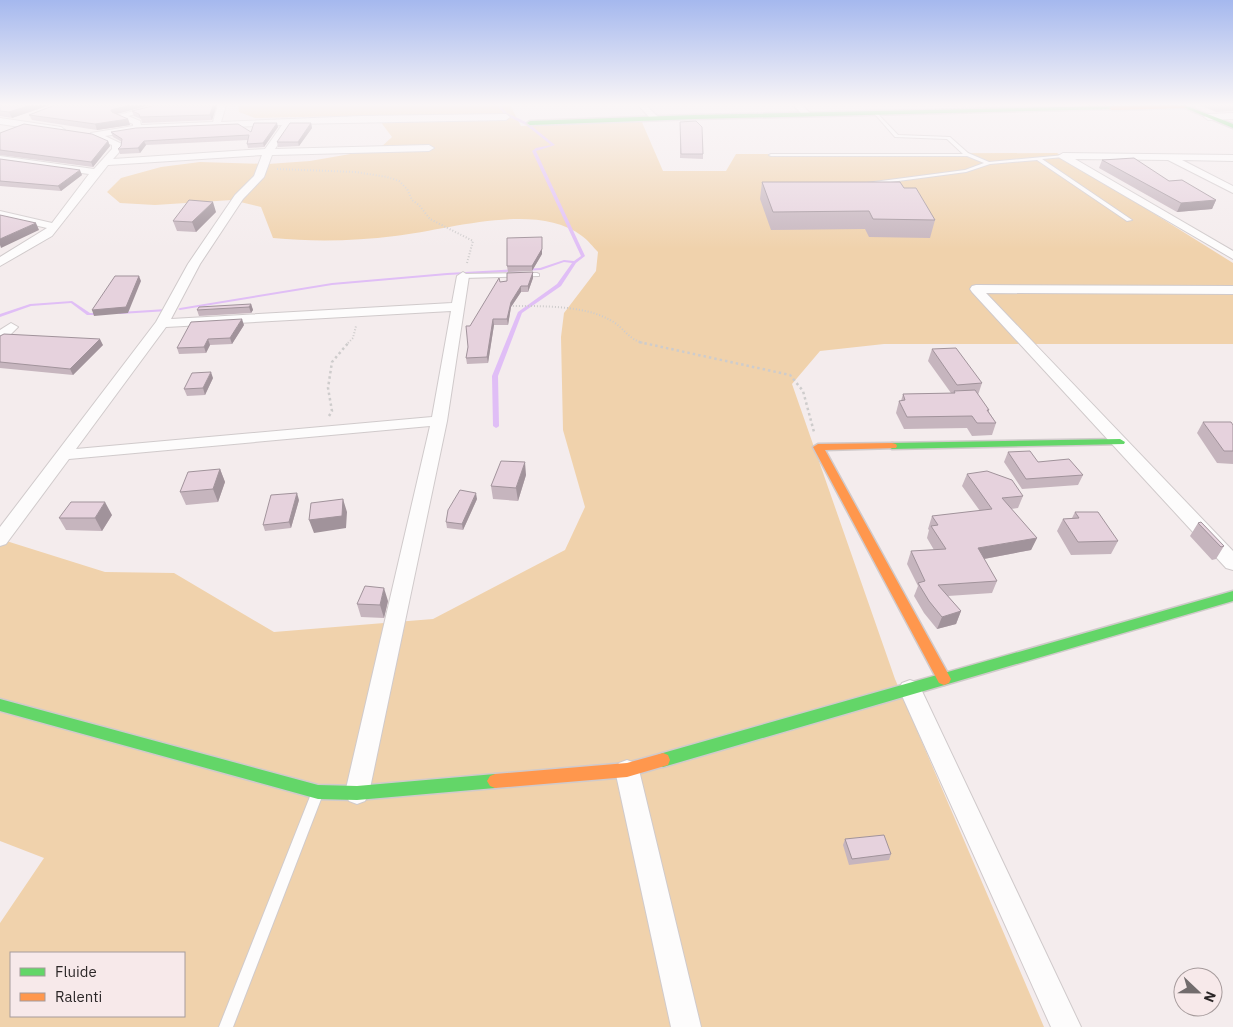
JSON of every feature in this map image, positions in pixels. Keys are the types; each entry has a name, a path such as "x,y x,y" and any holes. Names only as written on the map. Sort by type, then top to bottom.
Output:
{"main road":[{"path":"944,679 818,447 1120,442"},
{"path":"0,705 318,792 357,793 627,770 1233,596"}],"street":[{"path":"0,262 48,234 96,172 114,153"},
{"path":"107,162 253,153"},
{"path":"0,540 162,324 194,264 239,197 259,177 268,153"},
{"path":"1063,156 1233,158"},
{"path":"1063,156 1233,256"},
{"path":"1167,157 1233,190"},
{"path":"2,160 96,172"},
{"path":"0,214 55,227"},
{"path":"357,793 439,421 457,307 465,270"},
{"path":"1233,290 976,289 1233,563"},
{"path":"162,324 457,307"},
{"path":"0,328 11,327 0,337"},
{"path":"62,456 439,421"},
{"path":"910,689 1066,1027"},
{"path":"627,770 686,1027"}],"lane":[{"path":"771,155 966,155 989,162"},
{"path":"859,185 966,171 989,162 1063,156"},
{"path":"1037,158 1129,220"},
{"path":"465,270 537,275"},
{"path":"226,1027 318,792"}],"path":[{"path":"262,168 367,174 399,182 410,191 412,200 421,204 428,218 452,231 468,236 473,241 465,270"},
{"path":"503,306 557,307 607,318 621,327 634,341 790,375 803,391 818,447"},
{"path":"321,433 332,411 328,388 332,362 353,338 362,311"}],"shaded area":[{"path":"356,153 655,153 663,171 726,171 736,154 1057,153 1233,263 1233,344 884,344 820,351 792,384 895,679 1044,1027 0,1027 0,923 44,858 0,841 0,539 105,572 174,573 274,632 433,619 565,550 585,507 563,430 561,337 564,313 596,271 598,252 584,238 563,226 541,220 517,219 465,224 416,233 365,239 273,238 261,207 232,200 155,205 120,203 107,192 121,178 161,167 200,162 268,164 310,161"}],"building":[{"path":"22,153 98,153 91,162"},
{"path":"681,153 703,154 681,154"},
{"path":"1134,158 1169,181 1182,180 1216,200 1181,203 1102,160"},
{"path":"0,159 80,170 58,186 0,181"},
{"path":"762,182 900,182 904,188 916,188 935,220 873,219 869,211 773,212"},
{"path":"189,200 213,202 192,222 173,221"},
{"path":"0,215 36,223 0,239"},
{"path":"542,237 542,249 532,266 507,266 507,238"},
{"path":"533,272 528,286 521,286 511,302 507,319 493,319 487,357 466,358 468,347 466,326 470,326 499,278 500,282 507,281 507,273"},
{"path":"115,276 139,276 126,307 92,310"},
{"path":"251,304 249,307 197,310 199,307"},
{"path":"242,319 230,338 208,339 204,347 177,348 191,322"},
{"path":"4,334 100,339 70,369 0,362 0,336"},
{"path":"956,348 982,383 957,385 932,349"},
{"path":"211,372 203,388 184,389 192,373"},
{"path":"975,390 996,423 977,423 972,416 907,417 899,401 905,400 903,394 955,393 954,391"},
{"path":"1203,422 1231,422 1233,425 1233,451 1224,451"},
{"path":"1030,451 1038,462 1069,459 1083,475 1026,479 1008,452"},
{"path":"501,461 525,462 516,488 491,486"},
{"path":"220,469 213,489 180,492 188,472"},
{"path":"987,471 1012,480 1023,496 1002,498 1037,538 978,548 997,581 938,585 961,611 942,617 918,583 925,581 911,551 946,549 931,526 938,525 932,516 992,509 967,474"},
{"path":"460,490 476,493 462,524 446,522 448,510"},
{"path":"297,493 289,522 263,525 271,495"},
{"path":"343,499 342,516 309,520 311,503"},
{"path":"71,502 105,502 95,518 59,518"},
{"path":"1075,512 1098,512 1118,541 1078,542 1063,519 1079,518"},
{"path":"1201,522 1224,546 1221,547 1198,523"},
{"path":"365,586 384,588 380,605 357,604"},
{"path":"884,835 891,854 852,859 845,839"}],"waterway":[{"path":"535,153 583,256 575,262"},
{"path":"180,309 332,284 447,274 541,269 564,261 575,262"},
{"path":"496,426 495,376 520,312 559,285 575,262"},
{"path":"0,316 30,305 72,302 89,314 100,314"},
{"path":"120,313 166,310"}],"traffic: fast":[{"path":"892,446 1120,442"},
{"path":"663,760 1233,596"},
{"path":"0,705 318,792 357,793 495,781"}],"traffic: slow":[{"path":"892,446 818,447 944,679"},
{"path":"495,781 627,770 663,760"}]}
